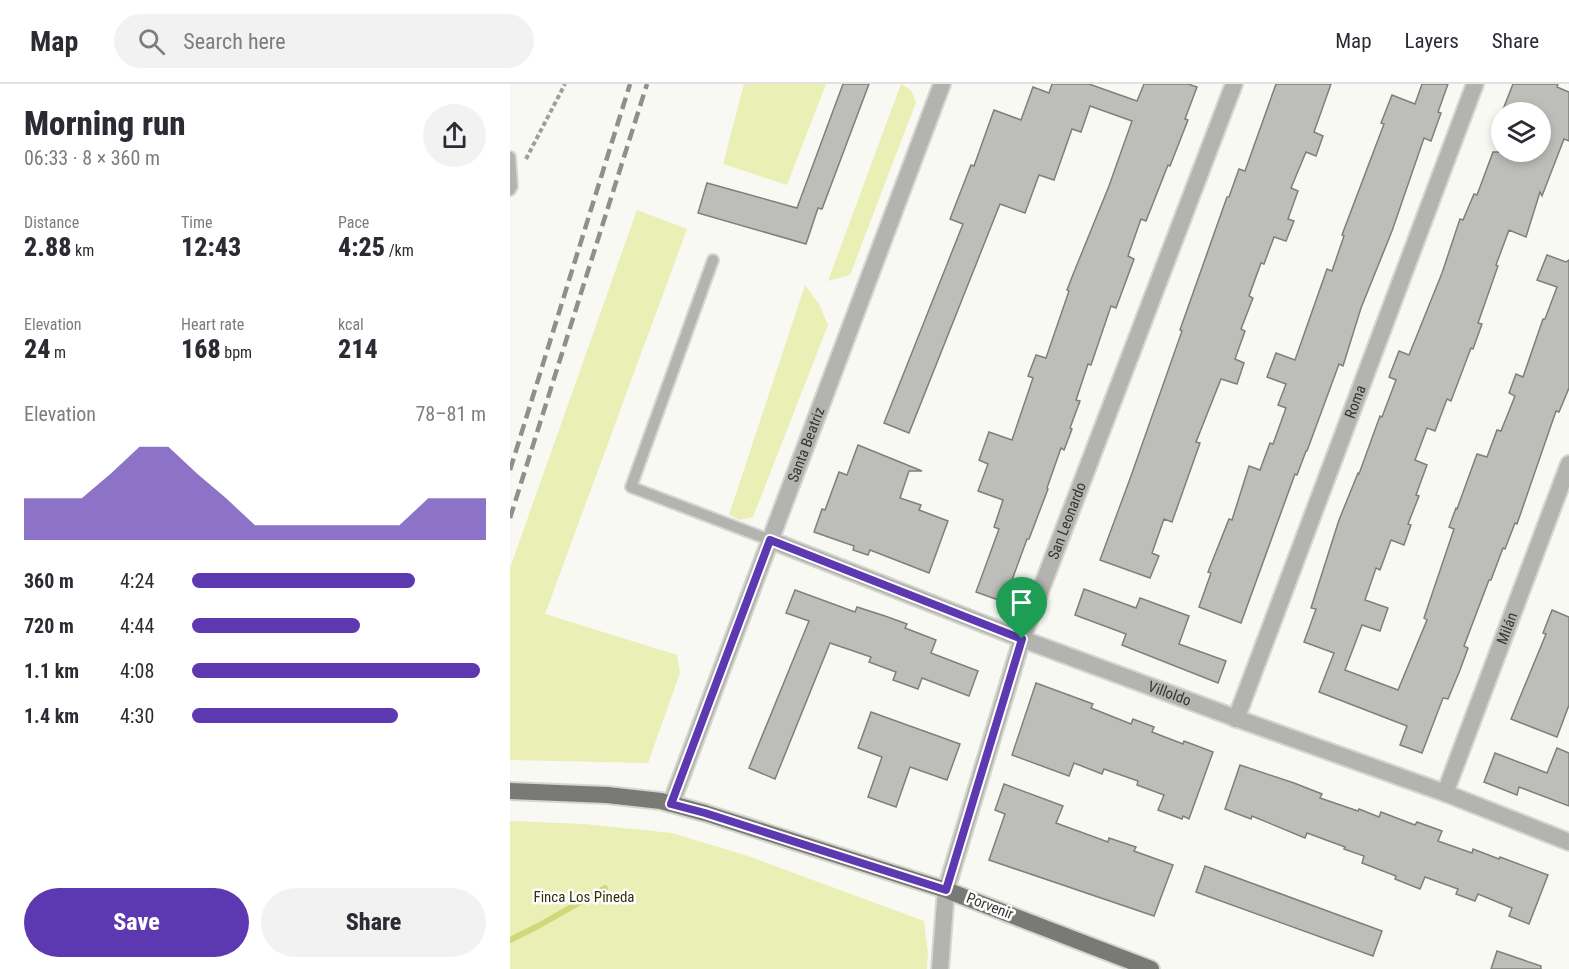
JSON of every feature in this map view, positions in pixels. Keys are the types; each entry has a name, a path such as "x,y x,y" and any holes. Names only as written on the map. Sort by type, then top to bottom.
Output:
{"main road":[{"name":"Porvenir","path":"510,791 607,795 661,801 946,890 1151,969"}],"street":[{"name":"Santa Beatriz","path":"671,804 942,84"},
{"name":"San Leonardo","path":"940,969 946,890 1022,639 1234,84"},
{"name":"Roma","path":"1236,719 1475,84"},
{"name":"Milán","path":"1445,793 1569,464"},
{"name":"Villoldo","path":"770,540 1022,639 1236,719 1445,793 1569,842"}],"lane":[{"path":"510,157 511,188"},
{"path":"713,260 631,487 770,540"}],"path":[{"path":"511,188 565,84"}],"green space":[{"path":"744,84 826,84 787,185 723,164"},
{"path":"901,84 911,90 916,102 850,275 828,281"},
{"path":"637,210 687,229 545,614 677,655 680,673 648,763 510,760 510,568"},
{"path":"805,285 819,304 828,325 753,517 740,520 729,515"},
{"name":"Finca Los Pineda","path":"510,821 584,824 672,833 748,856 924,921 928,953 927,969 510,969"}],"building":[{"path":"843,84 869,84 822,209 818,208 806,244 698,213 707,183 797,208"},
{"path":"1052,84 1089,84 1137,101 1144,84 1188,84 1197,87 1185,119 1188,120 1170,166 1168,165 1146,221 1141,219 1128,256 1134,259 1116,308 1111,306 1091,365 1088,364 1076,400 1080,401 1070,428 1072,429 1064,450 1061,448 1048,489 1004,602 976,592 999,529 994,527 1003,500 978,491 988,464 979,460 989,432 1012,440 1033,378 1028,376 1036,355 1046,358 1069,291 1067,290 1109,186 1132,121 1090,106 1081,132 1072,129 1054,180 1039,175 1025,213 1000,204 909,433 884,423 963,224 950,219 971,165 974,166 994,110 1021,120 1033,87 1049,93"},
{"path":"1276,84 1331,84 1314,132 1323,136 1316,156 1306,152 1291,188 1298,191 1288,219 1294,221 1286,241 1274,237 1264,264 1261,263 1249,296 1253,298 1241,329 1245,331 1235,359 1244,363 1237,384 1221,379 1196,442 1200,443 1172,522 1164,519 1152,553 1159,556 1150,578 1100,560 1227,197 1229,197 1239,169 1245,171"},
{"path":"1422,84 1448,84 1438,112 1441,113 1431,141 1424,138 1392,231 1361,308 1343,366 1339,364 1307,451 1297,475 1295,474 1241,623 1199,607 1211,573 1208,572 1229,519 1232,520 1249,466 1260,470 1270,443 1273,444 1286,408 1278,405 1286,384 1267,377 1276,353 1295,360 1327,269 1332,271 1344,236 1342,235 1384,124 1381,123 1392,95 1415,104"},
{"path":"1513,84 1558,84 1557,87 1569,92 1569,141 1564,139 1542,196 1540,192 1526,237 1509,230 1478,323 1482,324 1473,349 1471,348 1451,401 1447,399 1435,431 1427,428 1415,460 1427,465 1416,495 1419,496 1408,524 1411,525 1404,545 1391,540 1380,570 1376,568 1365,600 1388,608 1380,631 1362,625 1345,670 1398,690 1427,620 1424,618 1454,529 1449,527 1477,454 1487,457 1497,430 1501,431 1515,396 1509,393 1516,374 1523,377 1557,287 1537,280 1547,255 1566,262 1569,260 1569,388 1559,412 1556,411 1517,524 1515,523 1491,580 1489,580 1464,646 1468,648 1460,670 1448,699 1443,698 1422,753 1400,745 1407,726 1319,692 1334,653 1304,642 1316,609 1311,608 1339,520 1396,380 1389,377 1399,351 1409,355 1442,273 1460,219 1463,220 1474,194 1477,195 1491,157 1491,162 1551,162 1551,102 1506,102"},
{"path":"858,445 922,471 909,471 900,498 921,505 919,510 948,521 929,573 870,550 868,555 853,550 854,546 814,532 839,472 847,475"},
{"path":"1084,589 1136,608 1140,598 1189,616 1179,644 1226,661 1218,683 1122,645 1126,634 1075,615"},
{"path":"795,590 855,612 857,607 885,616 907,624 905,628 936,640 931,653 978,671 969,696 922,678 918,689 893,680 896,672 869,662 871,657 830,643 775,779 749,768 809,621 786,613"},
{"path":"1552,610 1569,617 1569,705 1557,737 1511,719 1546,634 1543,633"},
{"path":"1036,683 1093,704 1091,708 1131,724 1133,719 1154,727 1152,732 1213,752 1189,819 1183,816 1182,819 1158,810 1164,795 1137,785 1138,781 1104,769 1102,774 1074,763 1069,776 1012,755"},
{"path":"871,712 960,744 947,780 910,767 896,807 868,797 882,757 858,748"},
{"path":"1557,748 1569,753 1569,806 1519,787 1517,795 1484,782 1495,753 1547,773"},
{"path":"1240,765 1294,783 1322,794 1320,798 1358,811 1359,809 1379,817 1381,812 1415,825 1417,822 1442,831 1438,841 1472,853 1473,849 1499,859 1500,857 1548,875 1529,924 1509,916 1512,908 1478,894 1475,901 1456,894 1458,889 1425,877 1420,889 1395,879 1396,876 1362,863 1364,856 1344,849 1345,847 1307,833 1305,838 1252,816 1251,819 1225,809"},
{"path":"1004,784 1063,806 1056,823 1108,842 1109,838 1136,847 1134,851 1173,865 1154,916 989,860 1005,814 995,810"},
{"path":"1205,866 1382,931 1373,956 1196,892"},
{"path":"1497,951 1541,966 1541,969 1491,969"}],"waterway":[{"path":"510,940 605,888"}],"railway":[{"path":"510,470 630,84"},
{"path":"510,518 647,84"}],"route":[{"path":"770,540 1022,639 946,890 671,804 770,540"}]}
